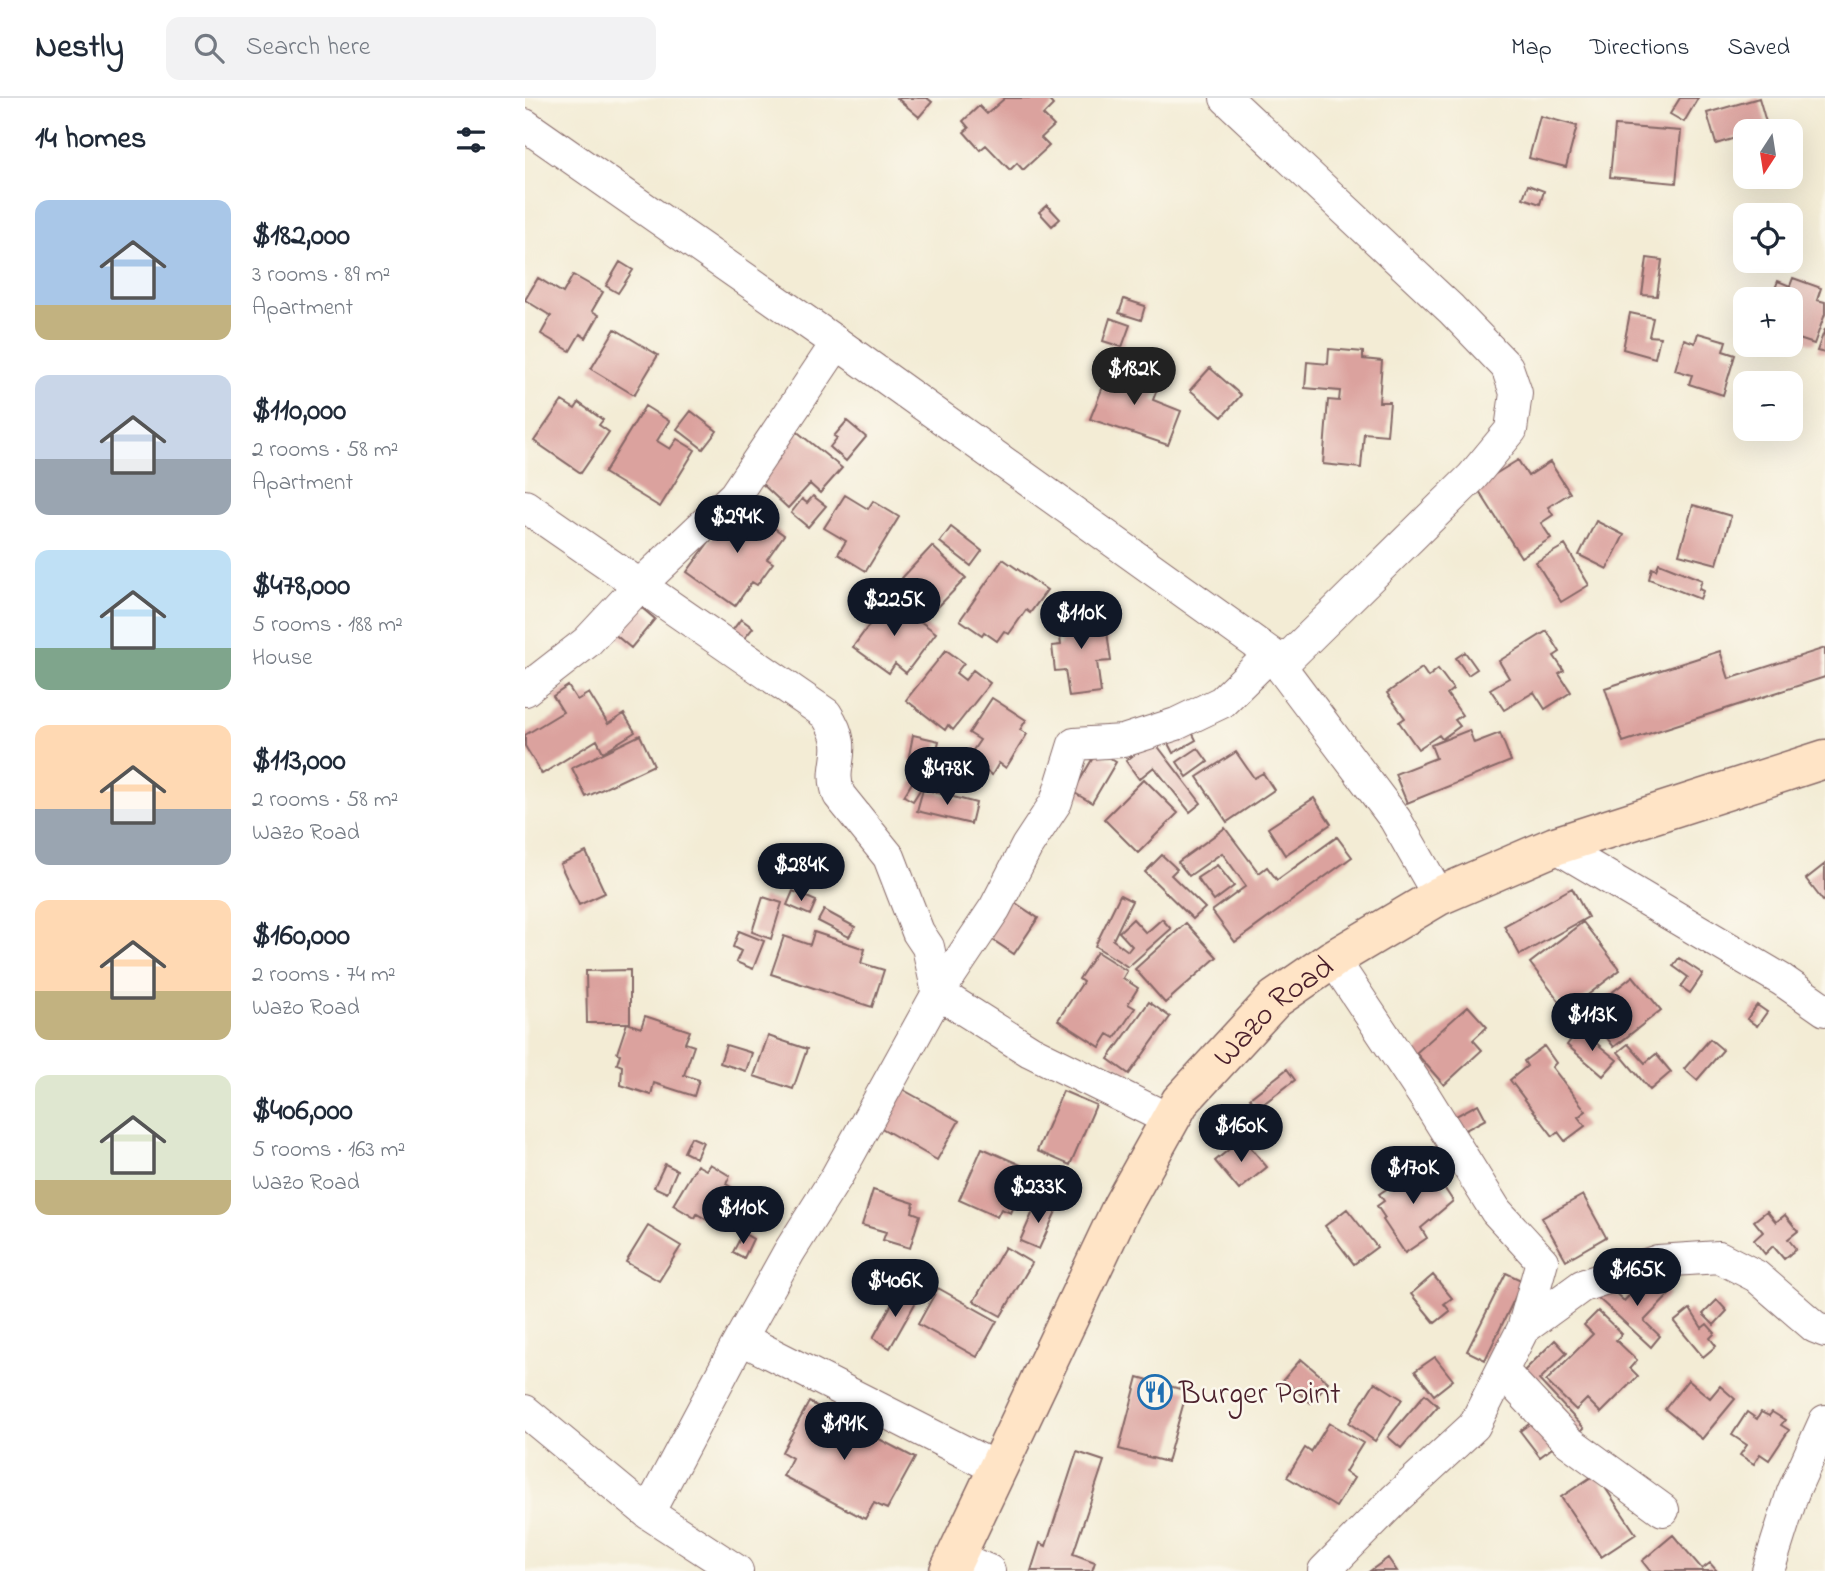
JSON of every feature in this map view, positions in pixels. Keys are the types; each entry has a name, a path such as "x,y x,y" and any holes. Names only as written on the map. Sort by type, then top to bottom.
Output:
{"main road":[{"name":"Wazo Road","path":"964,1566 998,1469 1122,1206 1180,1102 1275,999 1333,959 1439,895 1555,846 1825,760"}],"street":[{"path":"648,1513 789,1252 863,1130 938,993 995,908 1027,846 1056,802 1075,744 1123,741 1176,724 1222,702 1276,660 1472,477 1511,430 1516,393 1507,367 1451,309 1226,98"},
{"path":"525,125 837,342 1276,660 1395,819 1439,895"},
{"path":"525,690 587,642 641,584 735,495 837,342"},
{"path":"525,506 826,714 838,732 840,751 835,784 839,795 890,857 918,932 928,947 938,993 1030,1051 1170,1120"},
{"path":"1555,846 1782,980 1825,1010"},
{"path":"1324,1571 1395,1499 1474,1426 1523,1329 1542,1261 1496,1211 1425,1097 1333,959"},
{"path":"1523,1329 1582,1286 1658,1261 1719,1257 1756,1276 1815,1327 1825,1331"},
{"path":"742,1339 998,1469"},
{"path":"1503,1372 1568,1441 1663,1510"},
{"path":"525,1411 648,1513 737,1571"},
{"path":"1768,1571 1793,1492 1825,1421"}],"building":[{"path":"897,98 927,98 932,102 919,117"},
{"path":"1005,98 1047,98 1053,105 1043,115 1054,126 1041,138 1049,146 1023,170 1017,163 1010,170 986,145 980,150 964,132 969,128 963,121 979,106 987,114"},
{"path":"1680,98 1698,98 1684,122 1670,114"},
{"path":"1759,98 1765,119 1733,119 1733,139 1716,144 1707,113"},
{"path":"1540,116 1577,126 1566,167 1529,158"},
{"path":"1615,126 1681,131 1676,183 1610,177"},
{"path":"1528,185 1544,191 1540,204 1523,198"},
{"path":"1047,205 1060,219 1052,226 1039,212"},
{"path":"1647,258 1662,260 1657,296 1642,295"},
{"path":"620,262 633,270 618,293 606,286"},
{"path":"573,275 603,292 592,311 599,315 586,338 580,334 570,351 541,334 551,316 525,300 538,278 563,293"},
{"path":"1793,278 1821,288 1817,300 1825,302 1825,314 1814,344 1803,340 1803,287 1776,287 1778,281 1790,286"},
{"path":"1124,299 1145,306 1141,320 1119,313"},
{"path":"1630,313 1653,318 1649,336 1660,337 1655,358 1623,349"},
{"path":"1110,318 1130,325 1122,347 1103,341"},
{"path":"615,329 658,355 634,395 591,369"},
{"path":"1825,329 1825,353 1817,351"},
{"path":"1698,333 1726,341 1723,351 1734,357 1723,395 1689,384 1692,375 1675,370 1684,339 1695,343"},
{"path":"1329,349 1363,352 1363,359 1382,361 1379,402 1390,402 1387,435 1364,433 1361,468 1323,464 1328,400 1339,401 1340,391 1305,388 1307,362 1328,364"},
{"path":"1113,362 1139,372 1136,380 1157,389 1153,400 1181,411 1168,445 1090,419"},
{"path":"1210,368 1241,395 1222,417 1190,390"},
{"path":"562,401 575,409 579,403 603,420 599,425 609,432 581,473 534,441"},
{"path":"645,406 669,421 657,441 670,449 677,439 695,450 660,507 604,473"},
{"path":"691,411 717,431 703,449 677,429"},
{"path":"847,421 866,437 846,461 830,447 837,438 834,436"},
{"path":"795,430 842,468 820,493 810,484 788,508 759,481 779,459 774,454"},
{"path":"1518,460 1528,476 1550,462 1570,493 1548,507 1553,515 1541,523 1551,538 1521,557 1476,486"},
{"path":"845,495 868,509 873,501 899,517 866,571 838,554 846,541 824,528"},
{"path":"813,496 826,506 808,527 791,513 802,499 807,503"},
{"path":"738,502 784,535 767,559 773,563 757,585 752,582 735,606 687,572"},
{"path":"1693,505 1731,516 1717,564 1679,554"},
{"path":"1596,521 1624,535 1607,569 1579,555"},
{"path":"951,527 982,551 971,566 940,542"},
{"path":"1565,545 1589,585 1561,602 1536,562"},
{"path":"932,546 966,578 935,610 902,578"},
{"path":"1003,559 1047,590 1030,613 1026,610 1009,634 1004,631 997,641 984,632 982,635 960,620"},
{"path":"1659,563 1702,580 1699,589 1703,591 1700,599 1649,579 1652,568 1656,570"},
{"path":"889,598 936,633 906,673 895,664 889,673 853,647"},
{"path":"636,603 655,619 631,648 612,632"},
{"path":"1089,610 1090,618 1105,617 1111,661 1097,662 1101,693 1069,697 1065,670 1055,671 1052,646 1061,645 1057,614"},
{"path":"741,619 753,628 743,640 732,631"},
{"path":"1547,631 1560,652 1554,656 1564,671 1559,674 1571,692 1545,709 1534,692 1504,710 1490,689 1509,678 1499,661"},
{"path":"1825,648 1825,677 1623,742 1605,688 1720,651 1729,679"},
{"path":"946,650 964,663 956,673 965,680 973,670 990,683 953,730 948,725 945,730 906,700"},
{"path":"1465,652 1477,669 1468,675 1456,658"},
{"path":"1422,668 1428,677 1438,669 1453,689 1447,694 1462,715 1455,720 1460,726 1442,739 1439,735 1418,749 1399,722 1405,718 1387,693"},
{"path":"568,686 577,700 589,693 608,724 624,714 635,732 603,752 597,740 542,774 525,746 525,735 563,712 553,696"},
{"path":"992,698 1026,720 1020,730 1027,734 1006,768 999,763 992,775 967,759 980,740 969,733"},
{"path":"1187,722 1196,740 1173,753 1163,734"},
{"path":"1469,730 1474,743 1500,733 1511,761 1407,803 1395,774 1436,758 1431,745"},
{"path":"640,735 654,765 586,797 572,768"},
{"path":"913,735 939,741 933,766 908,761"},
{"path":"1153,740 1201,803 1190,812 1154,767 1139,779 1126,761"},
{"path":"1198,748 1208,762 1187,777 1177,762"},
{"path":"1097,751 1116,762 1092,803 1073,792"},
{"path":"1236,752 1254,778 1263,773 1274,790 1227,822 1197,777"},
{"path":"921,768 930,774 913,801 904,796"},
{"path":"1144,779 1178,813 1138,853 1104,819"},
{"path":"923,789 976,803 971,824 917,811"},
{"path":"1314,798 1331,824 1285,855 1268,828"},
{"path":"1225,828 1259,873 1267,867 1277,880 1337,837 1352,857 1235,942 1212,911 1246,886 1222,853 1189,876 1178,862"},
{"path":"586,852 605,893 579,905 560,864"},
{"path":"1162,855 1177,869 1171,875 1205,908 1193,919 1145,872"},
{"path":"1825,864 1825,900 1823,901 1806,879"},
{"path":"1217,865 1234,886 1214,901 1197,878"},
{"path":"1572,888 1588,917 1520,955 1504,926"},
{"path":"793,891 816,901 810,915 787,905"},
{"path":"1120,895 1132,901 1113,940 1128,951 1132,946 1119,932 1133,919 1146,933 1162,919 1171,929 1128,967 1095,946"},
{"path":"763,897 782,903 771,939 752,932"},
{"path":"1008,898 1038,918 1014,954 984,934"},
{"path":"824,910 855,927 849,937 818,921"},
{"path":"1583,922 1620,970 1567,1011 1530,963"},
{"path":"1186,923 1217,957 1165,1003 1135,969"},
{"path":"739,931 764,941 753,969 736,962 741,951 733,947"},
{"path":"814,932 865,949 861,963 884,970 872,1007 771,974 784,936 810,945"},
{"path":"1097,952 1127,971 1123,978 1138,988 1128,1004 1135,1008 1115,1038 1108,1034 1100,1047 1058,1020 1083,982 1079,979"},
{"path":"1679,958 1703,974 1690,993 1681,987 1688,977 1673,966"},
{"path":"630,970 630,1023 587,1023 586,971"},
{"path":"1633,976 1661,1010 1614,1047 1587,1012"},
{"path":"1149,1002 1170,1017 1129,1074 1108,1059"},
{"path":"1757,1005 1767,1012 1757,1026 1747,1019"},
{"path":"1468,1006 1487,1027 1473,1040 1482,1050 1444,1085 1416,1053"},
{"path":"645,1016 690,1031 685,1043 694,1046 684,1075 699,1080 694,1096 654,1083 651,1095 621,1085 622,1066 617,1064 620,1054 617,1053 627,1023 641,1028"},
{"path":"1579,1029 1617,1060 1603,1076 1567,1045"},
{"path":"768,1036 807,1049 793,1089 754,1076"},
{"path":"1710,1039 1723,1050 1697,1080 1684,1069"},
{"path":"1628,1044 1645,1063 1656,1054 1671,1072 1650,1090 1618,1052"},
{"path":"726,1045 752,1053 746,1071 720,1063"},
{"path":"1544,1046 1556,1063 1552,1067 1586,1111 1578,1117 1585,1126 1565,1141 1558,1132 1553,1136 1510,1080 1527,1066 1524,1061"},
{"path":"1287,1069 1295,1080 1258,1108 1250,1098"},
{"path":"900,1088 959,1121 937,1160 878,1126"},
{"path":"1063,1091 1096,1105 1070,1165 1037,1151"},
{"path":"1478,1104 1486,1119 1462,1132 1454,1117"},
{"path":"691,1137 703,1142 696,1158 684,1152"},
{"path":"1243,1138 1267,1167 1239,1190 1215,1161"},
{"path":"982,1148 1021,1165 1013,1184 1022,1188 1011,1213 1001,1209 997,1217 959,1200"},
{"path":"1427,1162 1453,1201 1421,1228 1427,1238 1405,1253 1383,1220 1385,1218 1377,1206 1384,1201 1379,1194"},
{"path":"665,1164 677,1170 667,1193 654,1187"},
{"path":"710,1164 730,1176 726,1184 733,1188 728,1196 737,1201 720,1228 697,1214 695,1218 673,1205 697,1165 706,1170"},
{"path":"873,1190 914,1203 912,1212 920,1215 910,1248 883,1240 886,1232 862,1225"},
{"path":"1583,1195 1606,1237 1566,1260 1542,1218"},
{"path":"1038,1200 1057,1209 1039,1249 1020,1241"},
{"path":"1347,1209 1377,1247 1354,1264 1325,1226"},
{"path":"1767,1211 1776,1222 1785,1215 1798,1231 1788,1239 1796,1249 1784,1259 1773,1246 1765,1254 1754,1240 1763,1232 1754,1221"},
{"path":"648,1226 681,1246 659,1281 626,1262"},
{"path":"743,1233 753,1239 744,1258 733,1252"},
{"path":"1005,1247 1032,1263 1001,1316 974,1301"},
{"path":"1506,1273 1523,1281 1485,1360 1467,1351"},
{"path":"1433,1275 1452,1298 1444,1304 1450,1311 1435,1323 1411,1294"},
{"path":"1648,1276 1669,1295 1644,1321 1660,1336 1651,1347 1597,1297 1608,1286 1624,1301"},
{"path":"938,1288 997,1321 977,1357 918,1324"},
{"path":"899,1291 917,1300 890,1348 873,1338"},
{"path":"1717,1300 1727,1311 1714,1325 1703,1314"},
{"path":"1690,1309 1702,1328 1707,1324 1715,1333 1710,1338 1716,1346 1703,1357 1674,1322"},
{"path":"1598,1311 1622,1334 1616,1340 1637,1360 1630,1368 1638,1376 1601,1413 1587,1399 1576,1410 1546,1381 1593,1334 1584,1325"},
{"path":"1555,1340 1567,1353 1539,1380 1584,1428 1573,1439 1516,1379"},
{"path":"1435,1357 1453,1380 1434,1395 1415,1371"},
{"path":"1301,1359 1328,1382 1311,1403 1283,1380"},
{"path":"1138,1377 1187,1391 1167,1462 1119,1449"},
{"path":"1688,1380 1710,1398 1720,1386 1735,1399 1702,1439 1665,1409"},
{"path":"1375,1382 1402,1399 1375,1441 1349,1423"},
{"path":"1425,1394 1438,1406 1401,1448 1388,1437"},
{"path":"809,1402 915,1458 887,1509 874,1503 865,1519 783,1476 792,1458 782,1452"},
{"path":"1747,1412 1757,1419 1761,1412 1769,1416 1772,1412 1785,1420 1781,1425 1789,1430 1769,1460 1760,1454 1754,1464 1740,1455 1747,1445 1732,1435"},
{"path":"1540,1416 1560,1442 1540,1457 1520,1431"},
{"path":"1329,1423 1363,1443 1345,1472 1354,1478 1336,1507 1287,1477 1305,1448 1311,1452"},
{"path":"1077,1452 1104,1461 1073,1554 1095,1562 1092,1571 1031,1571 1040,1543 1046,1546"},
{"path":"1596,1474 1636,1534 1601,1557 1561,1497"},
{"path":"1673,1535 1702,1569 1710,1563 1717,1571 1650,1571 1642,1561"},
{"path":"1388,1558 1397,1571 1370,1571"}],"place":[{"name":"Burger Point","path":"1155,1392"}]}
